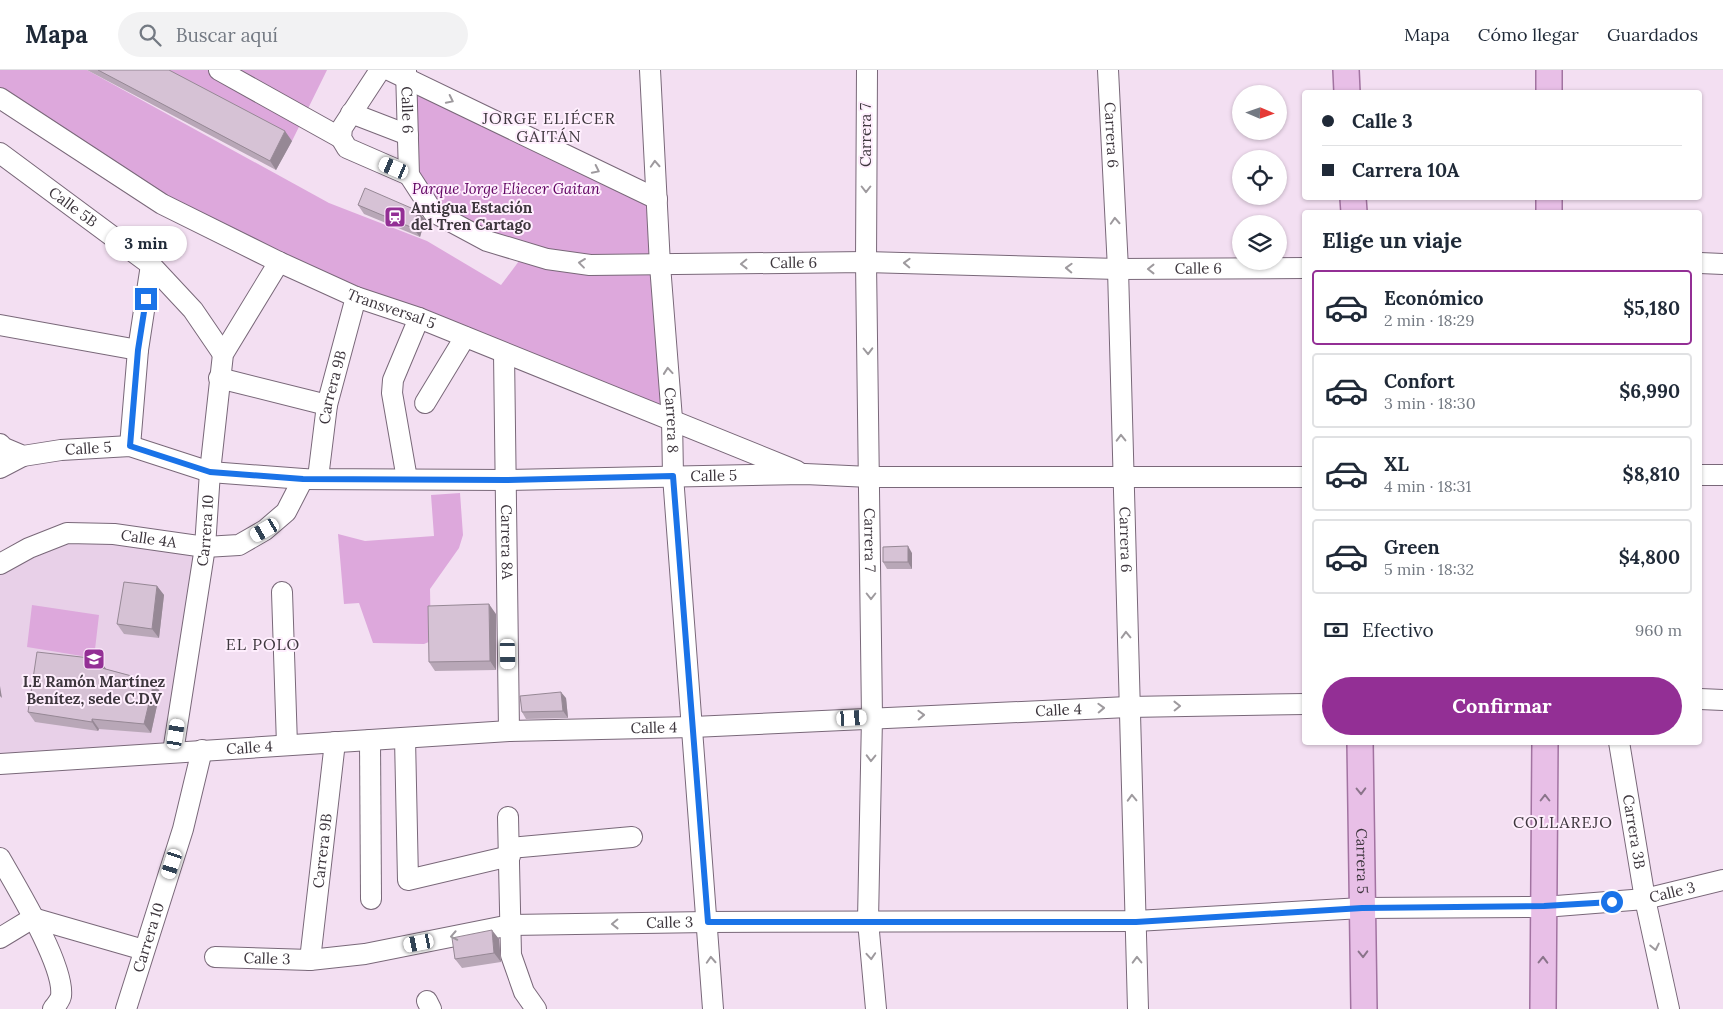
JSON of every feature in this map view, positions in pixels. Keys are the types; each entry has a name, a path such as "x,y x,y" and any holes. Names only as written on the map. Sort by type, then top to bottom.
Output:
{"main road":[{"path":"1346,70 1347,90"},
{"path":"1549,70 1549,90"},
{"name":"Carrera 5","path":"1360,745 1364,1009"},
{"path":"1543,1009 1545,745"}],"street":[{"path":"219,70 341,138 347,148 410,175"},
{"path":"341,138 342,128 380,70"},
{"name":"Carrera 8","path":"650,70 660,265 672,419 673,476 708,922 713,1009"},
{"name":"Carrera 7","path":"867,70 866,262 872,717 868,921 876,1009"},
{"name":"Carrera 6","path":"1108,70 1118,269 1128,707 1138,1009"},
{"path":"402,72 657,199"},
{"name":"Calle 6","path":"402,72 410,175 433,212 487,241 553,260 590,264 660,265 866,262 1118,269 1302,268"},
{"name":"Transversal 5","path":"0,98 162,204 279,262 356,297 419,318 805,474"},
{"path":"351,113 408,135"},
{"name":"Calle 5B","path":"0,154 151,265 193,310 223,354"},
{"name":"Carrera 10","path":"173,752 205,547 210,472 223,354 279,262"},
{"path":"1702,263 1723,264"},
{"path":"130,446 138,350 151,265"},
{"name":"Carrera 9B","path":"310,479 356,297"},
{"path":"407,479 392,393 393,380 419,318"},
{"path":"0,325 138,350"},
{"path":"425,403 465,337"},
{"name":"Carrera 8A","path":"504,353 509,731"},
{"path":"220,378 328,405"},
{"path":"0,444 4,448 23,456"},
{"name":"Calle 5","path":"0,468 23,456 61,450 130,446 210,472 310,479 505,480 805,474 870,477 1302,477"},
{"path":"1702,476 1723,476"},
{"name":"Calle 4A","path":"0,564 29,548 67,533 114,534 205,547 239,545 265,530 286,512 310,479"},
{"path":"282,592 287,745"},
{"path":"1702,699 1723,700"},
{"name":"Calle 4","path":"2,766 173,752 509,731 693,727 872,717 1128,707 1302,704"},
{"path":"405,738 408,880 510,852 632,838"},
{"path":"370,740 371,898"},
{"name":"Carrera 9B","path":"310,960 335,742"},
{"name":"Carrera 3B","path":"1619,745 1645,899 1669,1009"},
{"name":"Carrera 10","path":"126,1009 183,829 202,750"},
{"path":"508,817 511,955 524,992 536,1009"},
{"path":"3,870 33,918 60,978 57,1003"},
{"name":"Calle 3","path":"215,957 310,960 365,954 510,925 868,921 1136,922 1362,908 1544,906 1645,899 1723,880"},
{"path":"0,938 33,918 144,950"}],"shaded area":[{"name":"I.E Ramón Martínez Benítez, sede C.D.V","path":"67,533 204,553 173,752 0,764 0,566"}],"green space":[{"name":"Parque Jorge Eliecer Gaitan","path":"0,70 87,70 329,203 427,241 501,285 525,253 433,212 409,175 406,79 657,199 667,417 279,262 0,98"},
{"path":"158,70 327,70 292,141"},
{"path":"460,493 463,535 459,548 430,589 431,641 424,644 373,643 359,603 344,604 338,534 365,541 434,536 431,495"},
{"path":"32,605 99,615 94,658 27,647"}],"building":[{"path":"98,70 169,70 285,131 270,161"},
{"path":"365,188 418,211 413,228 358,205"},
{"path":"908,546 908,562 883,562 883,547"},
{"path":"124,582 157,586 152,629 117,624"},
{"path":"489,604 490,661 429,662 428,606"},
{"path":"37,652 99,659 98,667 154,682 144,724 92,719 92,722 28,712"},
{"path":"561,692 563,711 522,712 520,696"},
{"path":"492,930 494,953 455,959 452,938"}],"place":[{"name":"Antigua Estación del Tren Cartago","path":"395,217"},
{"name":"I.E Ramón Martínez Benítez, sede C.D.V","path":"94,659"}],"district":[{"name":"JORGE ELIÉCER GAITÁN","path":"549,127"},
{"name":"EL POLO","path":"263,644"},
{"name":"COLLAREJO","path":"1563,822"}],"route":[{"path":"146,299 138,350 130,446 210,472 303,479 505,480 673,476 708,922 1136,922 1362,908 1544,906 1612,902"}]}
